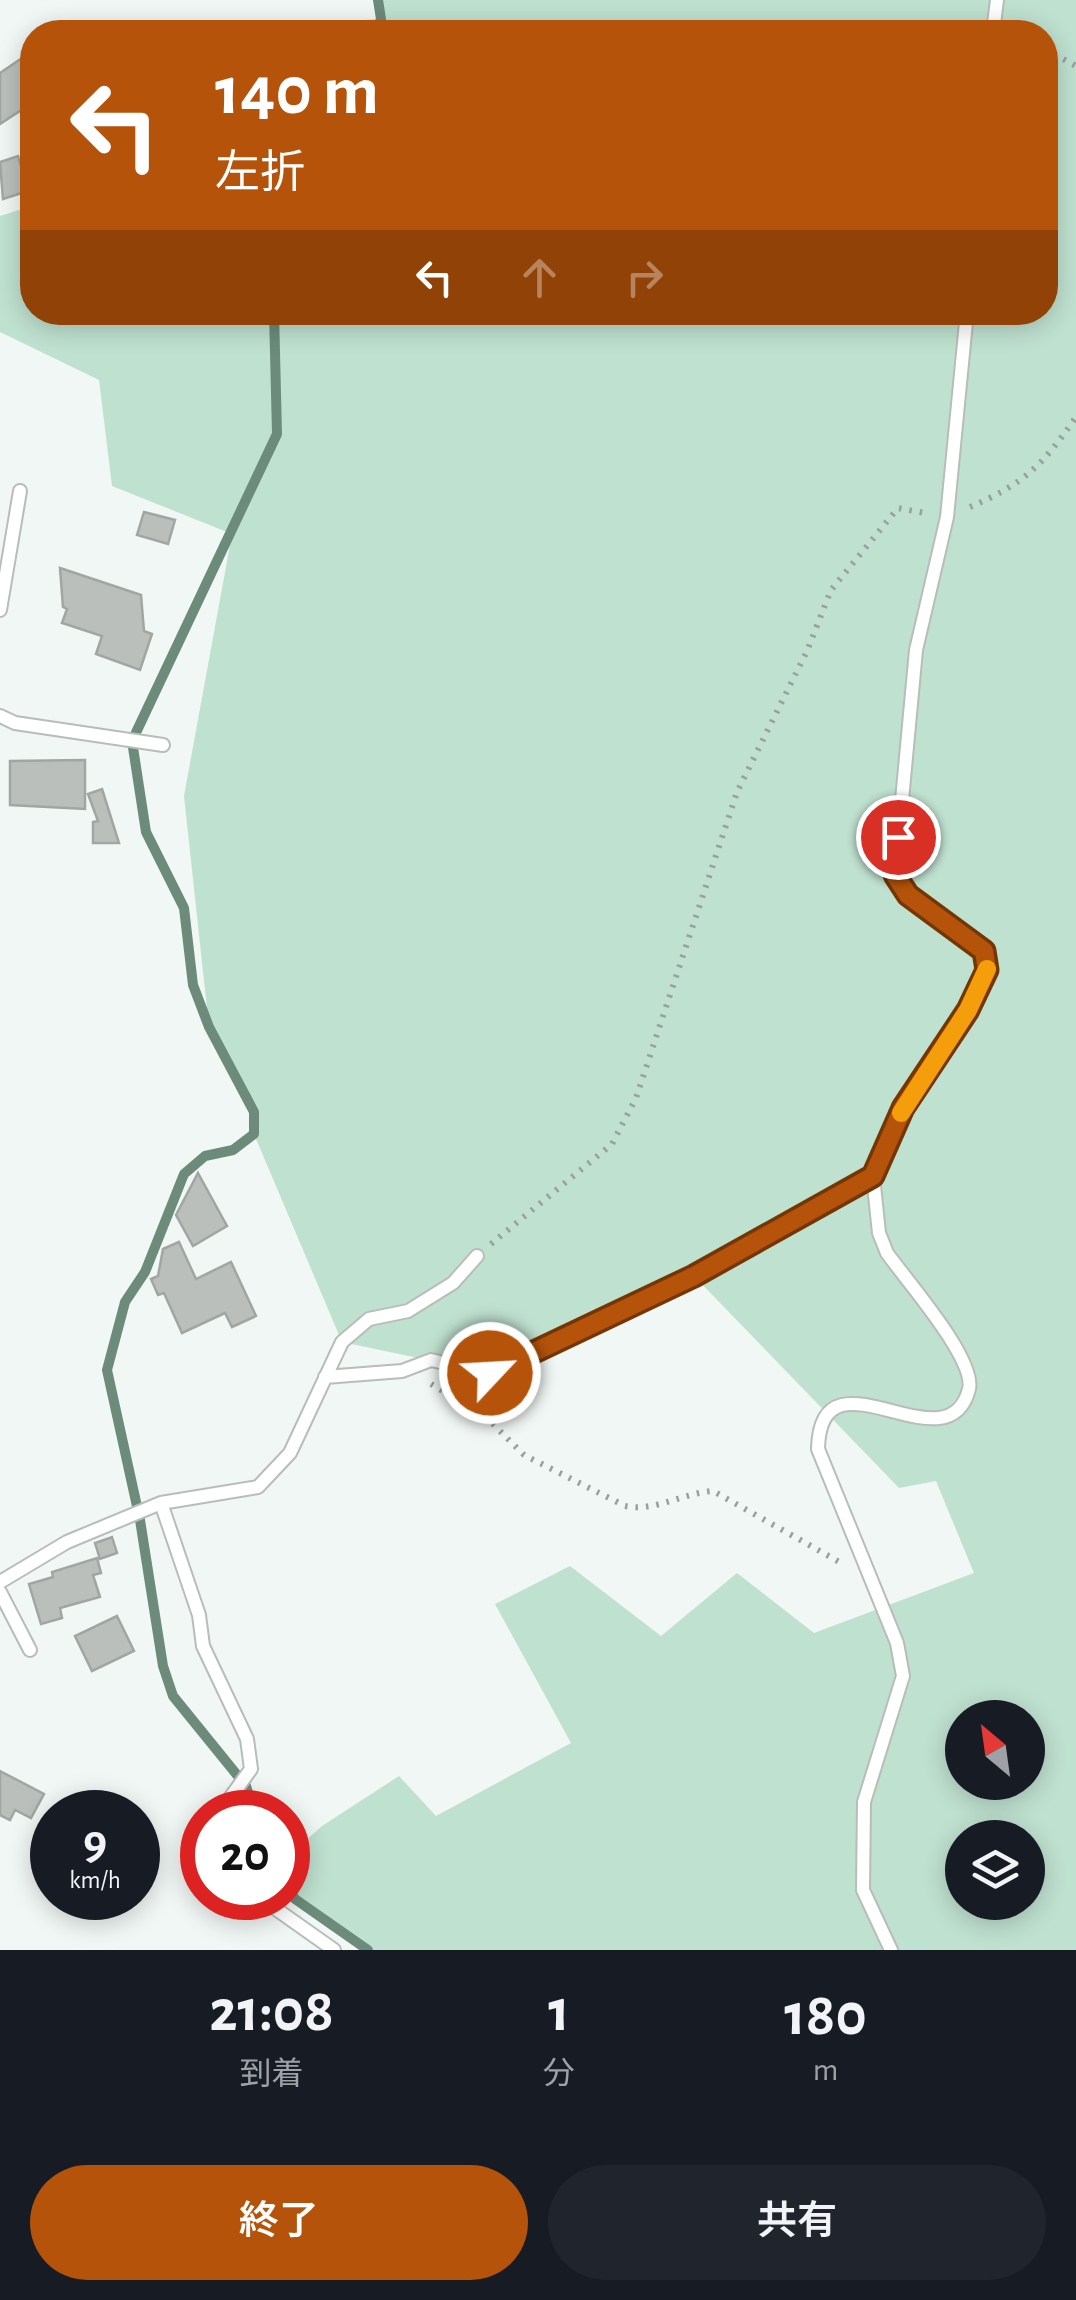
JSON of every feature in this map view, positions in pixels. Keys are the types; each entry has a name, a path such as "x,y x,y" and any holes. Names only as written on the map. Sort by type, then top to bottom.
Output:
{"lane":[{"path":"891,1950 863,1890 864,1802 903,1676 897,1643 818,1449 818,1430 830,1412 864,1402 932,1421 951,1417 964,1403 970,1383 964,1360 887,1253 879,1233 873,1176 903,1108 968,1010 987,970 984,951 908,895 895,875 916,650 947,517 965,325"},
{"path":"0,610 20,491"},
{"path":"0,716 15,723 163,745"},
{"path":"325,1377 402,1371 432,1360 490,1373 694,1276 873,1176"},
{"path":"0,1582 127,1514 155,1505 258,1487 290,1453 342,1342 369,1319 408,1310 454,1283 476,1256"},
{"path":"155,1505 198,1615 202,1646 247,1739 251,1769 236,1790"},
{"path":"0,1592 30,1650"},
{"path":"292,1920 334,1950"}],"path":[{"path":"476,1256 612,1144 636,1098 737,792 806,651 830,590 898,508 947,517 1016,487 1043,465 1076,417"},
{"path":"402,1371 464,1400 524,1455 625,1506 644,1510 689,1493 713,1491 838,1563 868,1571"}],"green space":[{"path":"378,0 1076,0 1076,1950 368,1950 310,1909 310,1837 399,1776 436,1816 571,1743 495,1604 570,1566 661,1636 737,1573 814,1633 974,1573 936,1481 899,1488 695,1277 490,1373 342,1342 254,1134 254,1112 209,1027 184,796 232,534 112,486 99,380 0,332 0,216 20,210 20,325 1058,325 1058,20 364,20 380,19"}],"building":[{"path":"20,59 20,111 0,124 0,73"},
{"path":"18,156 20,194 3,199 0,162"},
{"path":"144,512 175,520 168,544 137,535"},
{"path":"60,568 141,595 144,631 152,634 140,670 96,654 102,636 62,623 67,609 63,607"},
{"path":"85,760 85,809 10,805 10,761"},
{"path":"102,789 119,843 93,843 93,822 98,821 88,794"},
{"path":"198,1173 227,1226 193,1246 176,1215"},
{"path":"179,1242 196,1279 231,1262 256,1316 232,1327 225,1313 182,1333 164,1293 158,1295 151,1279 158,1276 163,1249"},
{"path":"112,1537 117,1553 100,1559 95,1543"},
{"path":"97,1558 101,1573 93,1575 100,1597 60,1608 62,1618 41,1624 29,1584"},
{"path":"117,1616 134,1651 92,1671 75,1636"},
{"path":"0,1771 36,1790 30,1790 30,1818 15,1810 10,1820 0,1815"}],"waterway":[{"path":"378,0 381,20"},
{"path":"247,1790 173,1696 163,1666 140,1520 107,1370 125,1302 145,1272 184,1174 205,1156 233,1150 254,1134 254,1112 209,1027 193,985 184,908 146,832 132,741 277,434 274,325"},
{"path":"310,1909 368,1950"}],"slow traffic":[{"path":"901,1113 968,1010 987,969"}],"route":[{"path":"490,1373 694,1276 873,1176 903,1108 968,1010 987,970 984,951 908,895 895,875 898,837"}]}
